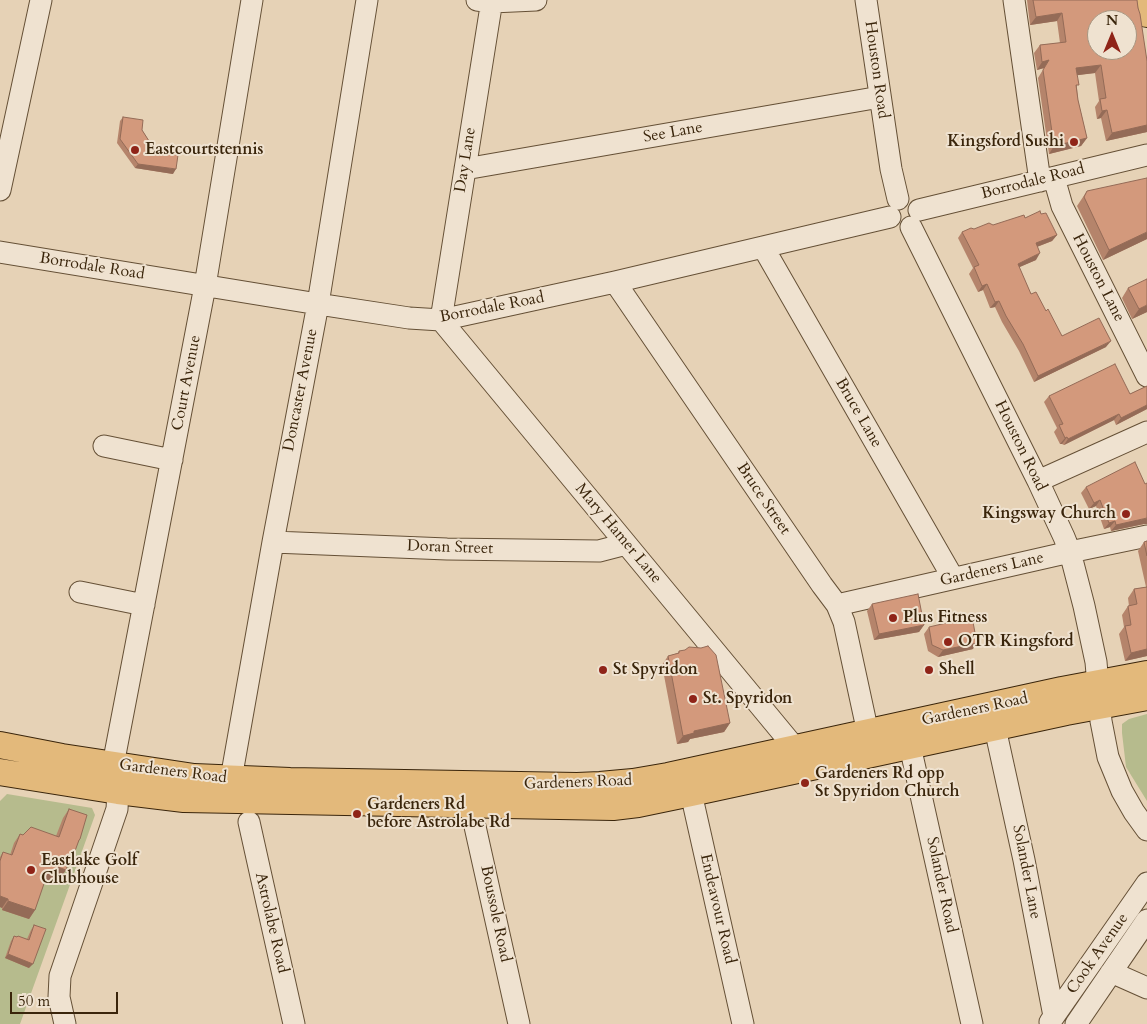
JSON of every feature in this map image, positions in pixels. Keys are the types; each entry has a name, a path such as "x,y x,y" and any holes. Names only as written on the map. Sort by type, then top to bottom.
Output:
{"main road":[{"name":"Gardeners Road","path":"0,772 118,791 184,799 613,807 691,794 995,728 1098,695 1147,674"},
{"name":"Gardeners Road","path":"0,744 62,757 194,777 577,786 633,782 668,776 868,733 1098,695 1147,697"}],"street":[{"path":"0,190 41,0"},
{"name":"Court Avenue","path":"113,764 205,286 252,0"},
{"name":"Doncaster Avenue","path":"231,779 318,304 367,0"},
{"path":"487,1 536,0"},
{"name":"Houston Road","path":"866,0 894,208"},
{"name":"Houston Lane","path":"1014,0 1047,180 1062,206 1147,376"},
{"name":"Day Lane","path":"440,320 465,169 487,1"},
{"name":"See Lane","path":"465,169 880,98"},
{"name":"Borrodale Road","path":"915,219 1047,180 1147,155"},
{"path":"894,208 893,223 897,227 906,228 915,219"},
{"name":"Borrodale Road","path":"0,252 318,304 410,318 440,320 615,282 763,247 894,208"},
{"name":"Houston Road","path":"915,219 1070,552 1096,662 1098,695 1108,757 1122,791 1147,830"},
{"name":"Bruce Lane","path":"763,247 953,578"},
{"name":"Bruce Street","path":"615,282 836,605 844,622 868,733"},
{"name":"Mary Hamer Lane","path":"440,320 796,748"},
{"path":"1038,481 1147,432"},
{"path":"104,446 172,460"},
{"name":"Gardeners Lane","path":"836,605 1147,536"},
{"name":"Doran Street","path":"273,542 447,549 599,551 626,544"},
{"path":"80,592 144,604"},
{"name":"Solander Lane","path":"995,728 1024,860 1051,1020"},
{"name":"Solander Road","path":"910,746 972,1024"},
{"path":"62,757 103,774 118,791 117,809 60,976 59,997 64,1024"},
{"name":"Endeavour Road","path":"691,794 743,1024"},
{"name":"Boussole Road","path":"470,804 519,1024"},
{"name":"Astrolabe Road","path":"248,822 294,1024"},
{"name":"Cook Avenue","path":"1051,1020 1147,883"},
{"name":"Cook Avenue","path":"1076,1024 1147,920"},
{"path":"1112,972 1147,988"}],"green space":[{"path":"1147,714 1147,801 1126,767 1122,724 1129,719"},
{"path":"7,794 92,808 95,815 20,1024 0,1024 0,801"}],"building":[{"path":"1033,0 1137,0 1147,61 1147,125 1112,133 1107,110 1102,111 1100,99 1106,98 1101,65 1076,68 1079,85 1076,85 1078,100 1087,138 1054,146 1043,70 1049,60 1042,62 1040,45 1066,42 1062,13 1036,17"},
{"name":"Eastcourtstennis","path":"123,117 143,120 142,130 156,152 178,155 176,169 138,164 120,139"},
{"path":"1147,178 1147,232 1109,250 1084,197 1087,191"},
{"path":"1040,211 1041,214 1046,213 1057,235 1036,243 1040,253 1018,264 1031,294 1036,292 1046,311 1048,309 1062,336 1099,318 1111,341 1038,376 999,301 995,302 987,284 982,286 974,267 979,265 962,232 989,223 993,225 1024,215 1025,218"},
{"path":"1147,279 1147,305 1139,309 1128,288"},
{"path":"1115,364 1130,394 1147,386 1147,405 1121,418 1119,414 1068,439 1067,437 1065,438 1059,425 1063,424 1049,396"},
{"path":"1135,462 1145,484 1147,483 1147,518 1116,525 1115,521 1109,523 1100,500 1094,503 1086,487"},
{"path":"1147,541 1147,556 1144,542"},
{"path":"1147,587 1147,649 1131,653 1125,626 1131,625 1128,606 1137,604 1134,589"},
{"name":"Plus Fitness","path":"918,594 924,625 879,634 872,604"},
{"name":"OTR Kingsford","path":"972,617 977,643 943,650 932,645 929,627"},
{"name":"St. Spyridon","path":"708,646 716,655 730,723 694,731 694,733 683,736 668,656 679,653 679,651 689,647 701,648"},
{"name":"Eastlake Golf Clubhouse","path":"69,809 87,815 80,839 75,851 72,851 66,870 58,867 55,874 48,872 35,910 8,901 8,899 0,896 0,861 3,852 12,855 20,834 23,835 31,827 59,837"},
{"path":"34,925 46,929 33,964 8,954 14,936 29,940"}],"place":[{"name":"Kingsford Sushi","path":"1074,142"},
{"name":"Eastcourtstennis","path":"135,150"},
{"name":"Kingsway Church","path":"1126,514"},
{"name":"Plus Fitness","path":"893,618"},
{"name":"OTR Kingsford","path":"948,642"},
{"name":"St Spyridon","path":"603,670"},
{"name":"Shell","path":"929,670"},
{"name":"St. Spyridon","path":"693,699"},
{"name":"Gardeners Rd opp St Spyridon Church","path":"805,783"},
{"name":"Gardeners Rd before Astrolabe Rd","path":"357,814"},
{"name":"Eastlake Golf Clubhouse","path":"31,870"}]}
